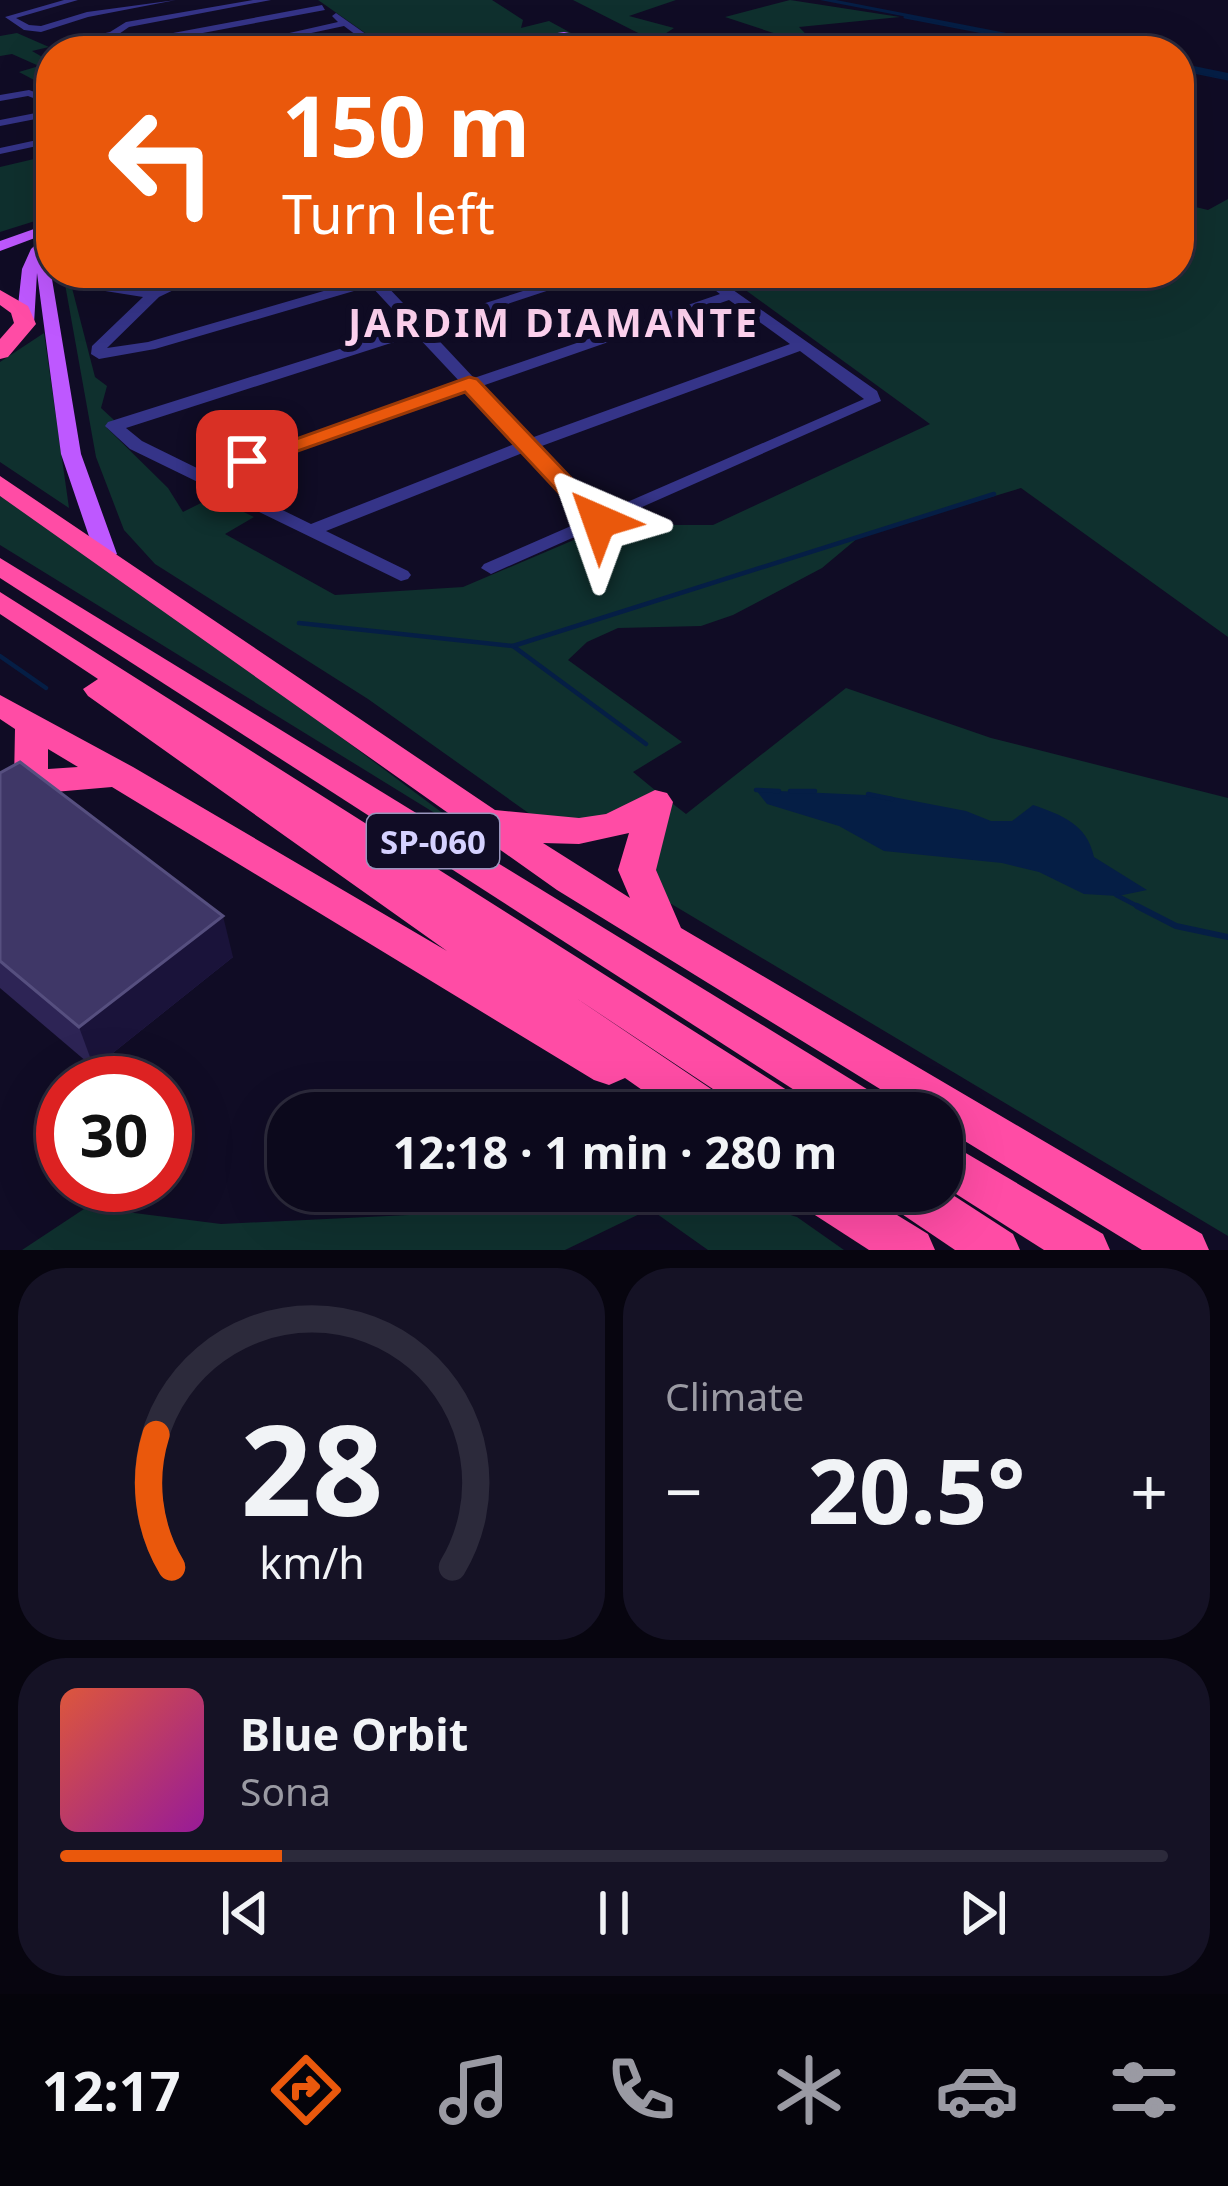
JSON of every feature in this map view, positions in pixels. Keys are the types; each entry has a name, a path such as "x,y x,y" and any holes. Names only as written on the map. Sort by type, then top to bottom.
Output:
{"highway":[{"path":"0,296 21,310 25,324 0,352"},
{"path":"0,484 481,818 666,938 1185,1250"},
{"name":"SP-060","path":"0,566 834,1092"},
{"path":"0,606 106,694 680,1092"},
{"name":"SP-060","path":"0,606 752,1092"},
{"path":"16,714 652,1092"},
{"path":"481,818 591,833 630,821 655,802 637,870 666,938"},
{"path":"963,1173 1085,1250"},
{"path":"896,1222 996,1250"}],"main road":[{"path":"547,36 578,36"},
{"path":"0,243 36,230"},
{"path":"0,260 36,264"},
{"path":"25,324 36,283"},
{"path":"44,288 71,454 106,554"}],"street":[{"path":"74,0 9,17 33,29 172,0"},
{"path":"104,36 130,25 267,0"},
{"path":"312,0 363,36"},
{"path":"173,36 322,8"},
{"path":"285,36 346,23"},
{"path":"0,98 36,96"},
{"path":"0,123 36,116"},
{"path":"0,151 36,143"},
{"path":"113,288 154,294"},
{"path":"164,288 97,349 99,353 150,346 335,288"},
{"path":"380,288 599,521"},
{"path":"401,575 202,477 116,432 114,426 546,288"},
{"path":"491,568 869,406 871,394 720,288"},
{"path":"202,477 730,295"},
{"path":"312,530 802,345"}],"green space":[{"path":"318,0 492,0 523,20 521,28 549,21 576,36 370,36"},
{"path":"573,0 676,0 629,16 674,28 662,36 644,36"},
{"path":"790,0 900,17 799,27 808,36 783,36 725,17"},
{"path":"17,33 36,41 32,51 36,65 12,54 0,56 0,36"},
{"path":"36,67 36,81 19,72"},
{"path":"36,159 36,221 0,232 0,167"},
{"path":"1228,199 1228,637 1021,488 859,537 822,568 733,615 701,626 618,628 587,642 568,660 682,742 633,772 661,795 626,814 544,824 368,699 155,564 124,530 96,457 66,288 72,288 95,377 107,386 101,408 114,420 107,428 168,488 183,512 213,497 254,517 225,534 335,595 463,587 609,525 713,525 930,424 743,288 1194,288 1194,207 1208,210"},
{"path":"44,333 69,508 0,462 0,362"},
{"path":"0,496 69,534 480,841 0,545"},
{"path":"846,688 991,738 1228,798 1228,1236 653,893 664,797 686,814"},
{"path":"79,1212 126,1212 221,1224 429,1214 644,1212 565,1250 22,1250"},
{"path":"654,1212 781,1212 797,1217 844,1250 708,1250"}],"water":[{"path":"756,790 888,796 966,811 991,821 1012,821 1033,805 1072,822 1086,836 1094,857 1147,890 1118,896 1084,894 1039,872 1002,863 884,851 839,826 767,804"}],"building":[{"path":"20,762 223,916 79,1027 0,961 0,773"}],"waterway":[{"path":"824,0 1016,36"},
{"path":"905,17 1004,36"},
{"path":"1194,69 1228,76"},
{"path":"1194,72 1228,79"},
{"path":"513,646 994,494"},
{"path":"299,623 513,646"},
{"path":"513,646 646,744"},
{"path":"0,656 46,688"},
{"path":"756,790 779,791"},
{"path":"790,791 815,791"},
{"path":"868,794 892,799"},
{"path":"1116,895 1143,909"},
{"path":"1137,906 1176,926 1228,937"}],"district":[{"name":"JARDIM DIAMANTE","path":"554,321"}],"route":[{"path":"247,461 469,383 599,521"}]}
